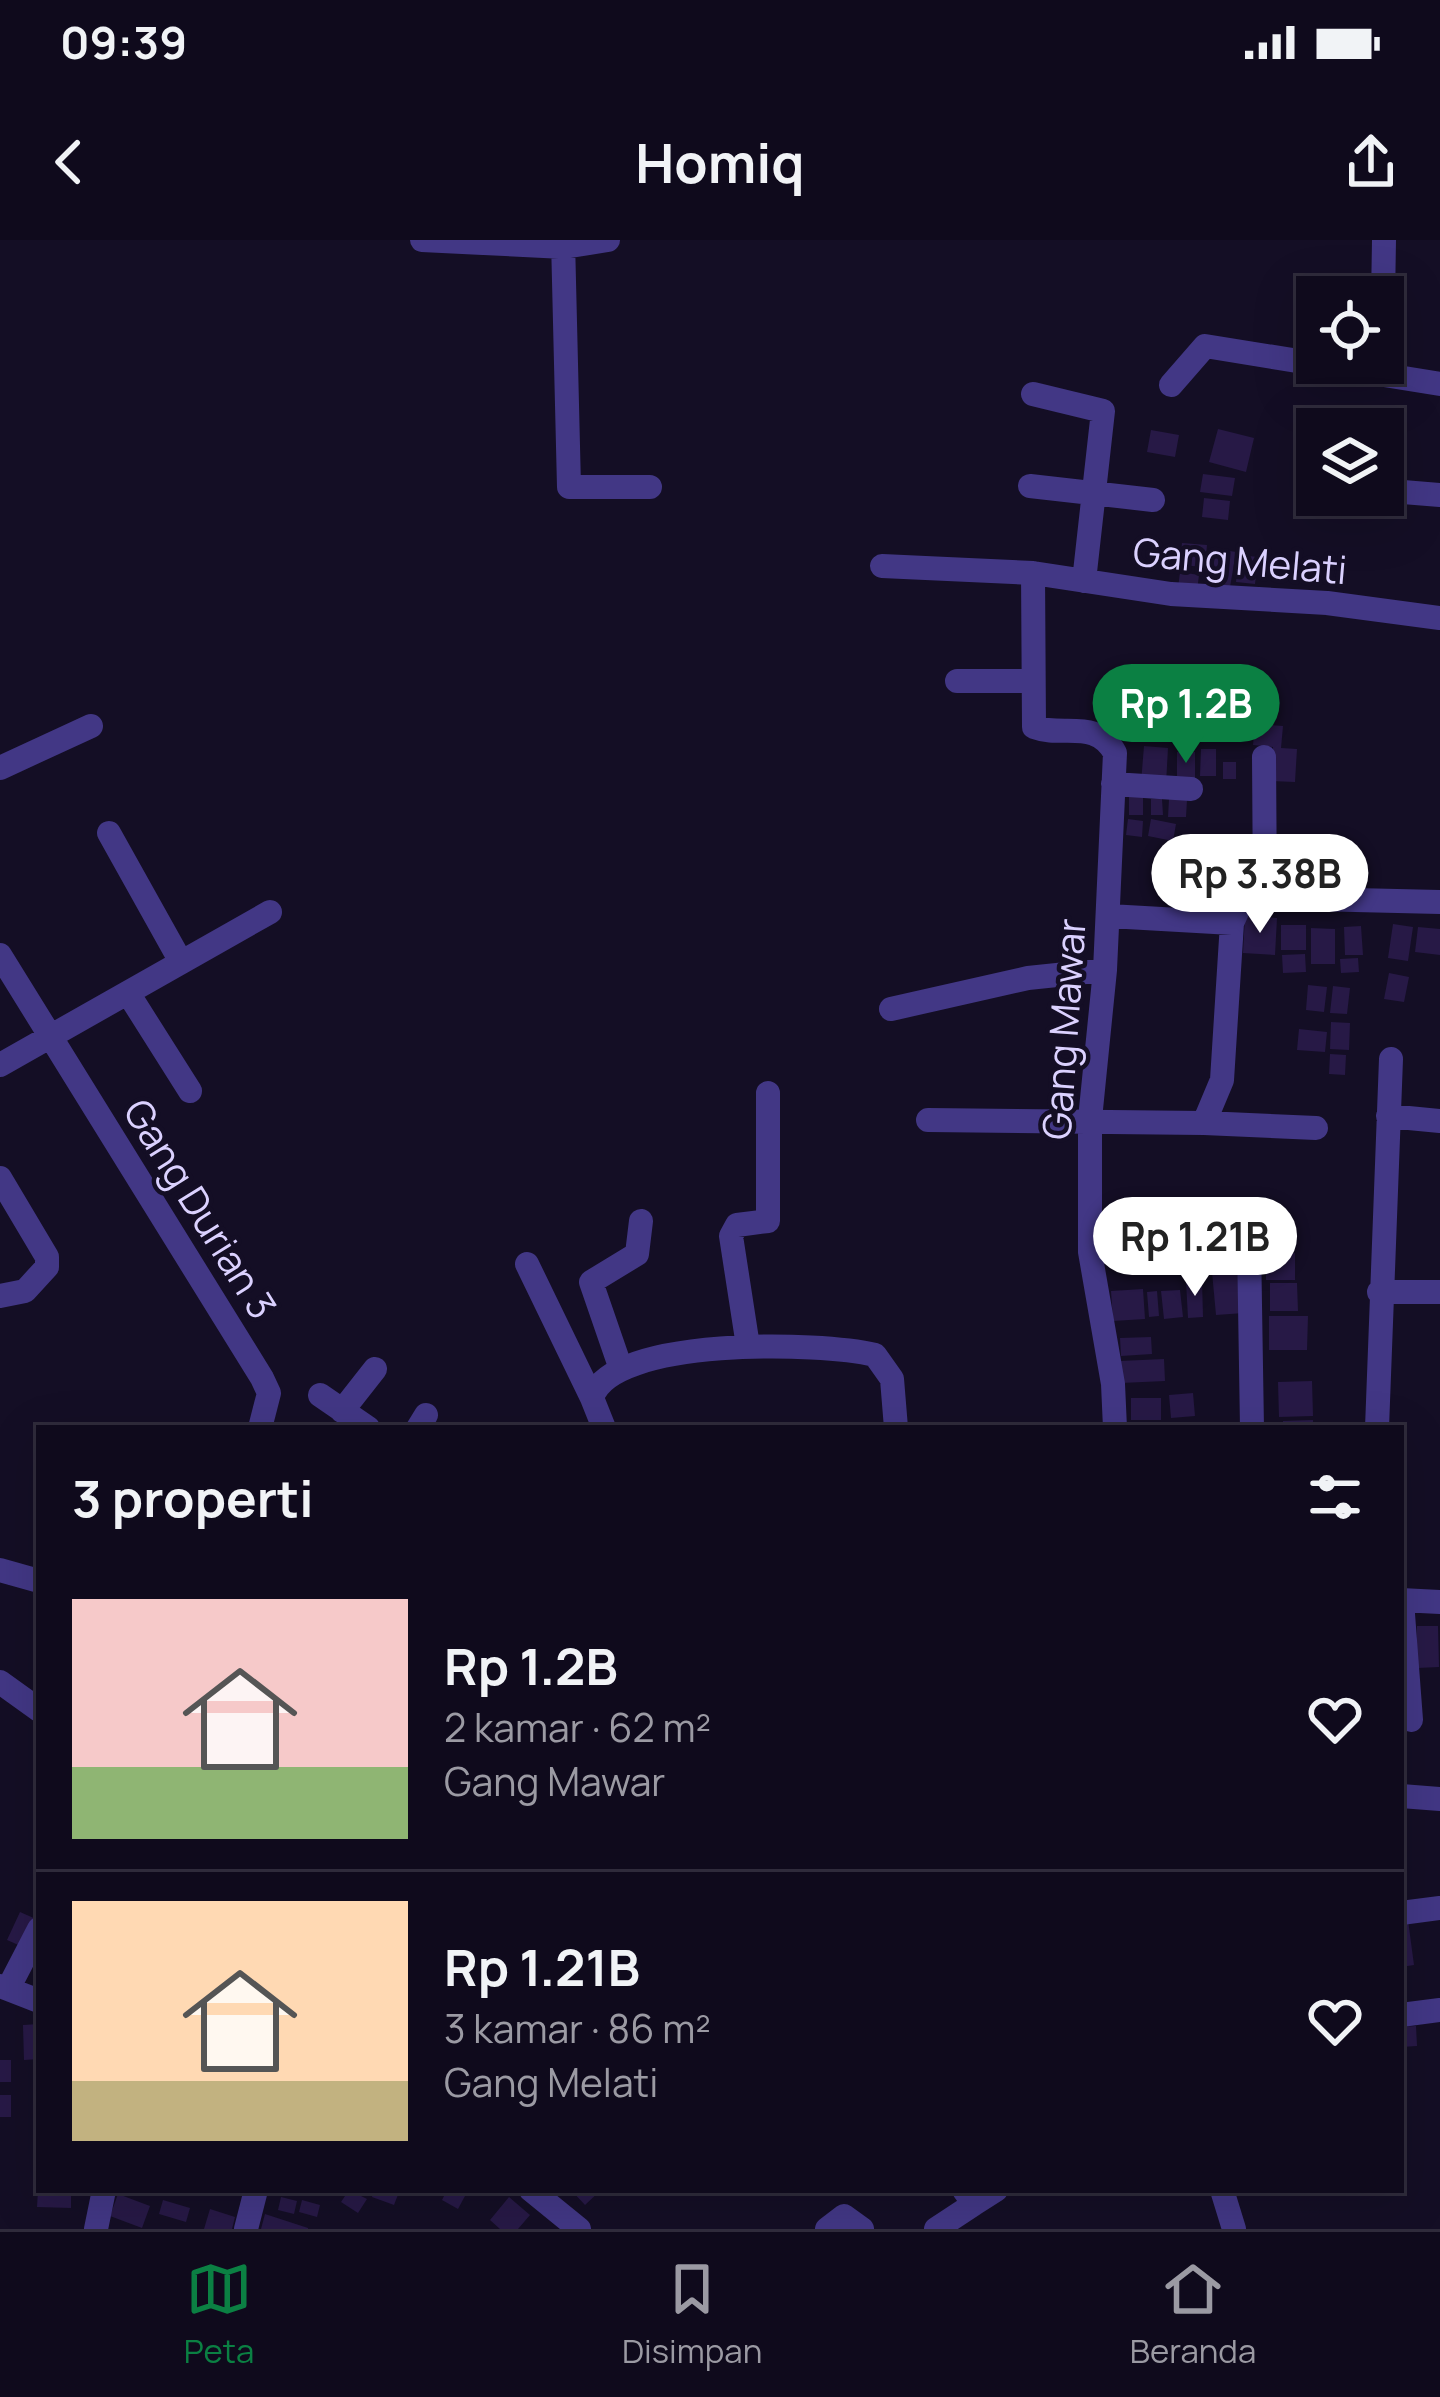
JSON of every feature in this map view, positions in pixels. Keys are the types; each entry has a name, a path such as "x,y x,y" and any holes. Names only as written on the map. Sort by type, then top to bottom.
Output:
{"street":[{"path":"422,240 608,240"},
{"path":"1383,276 1384,240"},
{"path":"564,243 569,487 650,487"},
{"path":"1171,385 1205,346 1296,358"},
{"path":"1404,375 1440,384"},
{"path":"1033,394 1103,411 1084,580"},
{"path":"1030,486 1153,500"},
{"path":"1404,492 1440,495"},
{"name":"Gang Melati","path":"882,566 1033,573 1440,618"},
{"path":"1033,573 1034,727 1100,735 1115,753 1113,784 1191,789"},
{"path":"957,681 1031,680"},
{"path":"0,768 91,726"},
{"path":"1264,757 1265,898"},
{"name":"Gang Mawar","path":"1113,784 1106,970 1090,1119 1090,1252 1113,1384 1115,1425"},
{"path":"109,833 181,962"},
{"path":"1204,1123 1222,1080 1232,923 1241,903 1265,898 1440,902"},
{"path":"0,1066 270,912"},
{"path":"1108,916 1232,923"},
{"name":"Gang Durian 3","path":"0,955 262,1378 269,1393 261,1425"},
{"path":"891,1009 1028,978 1106,970"},
{"path":"128,994 190,1091"},
{"path":"1377,1425 1390,1059"},
{"path":"748,1346 731,1236 737,1225 768,1221 768,1093"},
{"path":"1388,1116 1440,1121"},
{"path":"928,1120 1090,1119 1316,1128"},
{"path":"0,1178 42,1247 47,1267 25,1291 0,1296"},
{"path":"620,1369 590,1282 637,1254 641,1221"},
{"path":"1249,1243 1252,1425"},
{"path":"527,1264 603,1425"},
{"path":"1379,1292 1440,1292"},
{"path":"592,1398 600,1382 620,1369 686,1352 748,1346 875,1355 892,1379 896,1425"},
{"path":"342,1411 375,1370"},
{"path":"320,1395 363,1425"},
{"path":"0,1570 36,1580"},
{"path":"1404,1600 1440,1602"},
{"path":"1404,1636 1411,1720"},
{"path":"0,1682 36,1708"},
{"path":"1404,1796 1440,1799"},
{"path":"1404,1913 1440,1908"},
{"path":"36,1934 4,1988 36,2000"},
{"path":"1404,2015 1440,2010"},
{"path":"97,2229 103,2193"},
{"path":"246,2229 255,2193"},
{"path":"536,2193 579,2229"},
{"path":"1223,2193 1234,2229"},
{"path":"936,2229 978,2195"},
{"path":"827,2229 850,2216 862,2229"}],"building":[{"path":"1218,429 1254,438 1246,472 1209,462"},
{"path":"1151,430 1179,435 1175,457 1147,452"},
{"path":"1203,474 1235,478 1232,496 1200,492"},
{"path":"1204,498 1230,501 1228,520 1202,517"},
{"path":"1182,543 1207,545 1205,567 1180,565"},
{"path":"1211,548 1236,552 1230,587 1205,583"},
{"path":"1239,555 1258,557 1255,584 1236,582"},
{"path":"1180,572 1199,575 1197,591 1178,588"},
{"path":"1255,724 1283,726 1281,748 1297,749 1295,782 1271,781 1273,747 1253,745"},
{"path":"1144,746 1168,748 1166,784 1141,783"},
{"path":"1201,749 1216,749 1216,776 1200,776"},
{"path":"1177,752 1195,752 1195,781 1177,781"},
{"path":"1223,762 1236,762 1236,779 1223,779"},
{"path":"1129,796 1143,796 1143,815 1129,815"},
{"path":"1151,799 1162,799 1163,815 1151,815"},
{"path":"1169,799 1187,800 1186,817 1168,817"},
{"path":"1128,819 1143,821 1142,837 1126,835"},
{"path":"1151,819 1176,824 1173,841 1148,836"},
{"path":"1245,916 1277,918 1275,955 1243,953"},
{"path":"1393,924 1413,927 1408,961 1388,958"},
{"path":"1281,925 1306,925 1306,950 1281,950"},
{"path":"1361,926 1363,955 1345,955 1344,927"},
{"path":"1418,927 1440,929 1440,955 1415,952"},
{"path":"1311,928 1335,929 1335,964 1311,964"},
{"path":"1305,954 1306,972 1283,973 1282,955"},
{"path":"1358,958 1359,972 1341,973 1340,959"},
{"path":"1389,973 1409,977 1404,1002 1384,999"},
{"path":"1308,985 1327,987 1324,1012 1306,1010"},
{"path":"1333,986 1350,988 1347,1014 1330,1013"},
{"path":"1331,1022 1350,1023 1349,1050 1330,1049"},
{"path":"1299,1029 1327,1032 1325,1052 1297,1050"},
{"path":"1330,1054 1346,1055 1345,1075 1329,1074"},
{"path":"1238,1240 1239,1265 1209,1267 1208,1241"},
{"path":"1266,1253 1295,1253 1295,1280 1266,1280"},
{"path":"1240,1270 1244,1313 1216,1315 1212,1272"},
{"path":"1202,1280 1203,1317 1188,1318 1186,1281"},
{"path":"1270,1283 1297,1283 1298,1311 1270,1311"},
{"path":"1143,1289 1145,1319 1113,1321 1111,1291"},
{"path":"1180,1290 1183,1317 1164,1319 1161,1291"},
{"path":"1157,1291 1159,1316 1149,1317 1147,1292"},
{"path":"1269,1316 1308,1316 1307,1350 1269,1350"},
{"path":"1151,1337 1152,1354 1121,1356 1120,1338"},
{"path":"1164,1359 1165,1381 1121,1383 1120,1361"},
{"path":"1312,1381 1313,1416 1279,1417 1278,1382"},
{"path":"1193,1393 1195,1416 1171,1418 1169,1395"},
{"path":"1131,1398 1161,1398 1161,1420 1131,1420"},
{"path":"1313,1420 1313,1425 1283,1425 1283,1421"},
{"path":"1417,1626 1438,1626 1439,1667 1417,1668"},
{"path":"20,1912 36,1919 23,1947 7,1940"},
{"path":"1408,1920 1414,1965 1404,1967 1404,1921"},
{"path":"36,2024 36,2059 24,2060 23,2025"},
{"path":"1416,2026 1417,2046 1404,2047 1404,2027"},
{"path":"0,2060 11,2060 11,2082 0,2082"},
{"path":"0,2095 11,2095 11,2117 0,2117"},
{"path":"38,2193 71,2193 71,2208 37,2207"},
{"path":"347,2193 367,2199 358,2213 341,2202"},
{"path":"373,2193 399,2193 394,2205 372,2197"},
{"path":"446,2193 465,2196 458,2209 442,2200"},
{"path":"574,2193 598,2193 585,2205"},
{"path":"118,2194 150,2206 142,2228 110,2216"},
{"path":"281,2197 297,2201 294,2214 278,2210"},
{"path":"509,2197 530,2215 518,2229 500,2229 490,2220"},
{"path":"163,2200 190,2208 186,2222 159,2214"},
{"path":"302,2200 320,2205 317,2217 299,2212"},
{"path":"210,2209 235,2217 232,2229 204,2229"},
{"path":"265,2214 308,2228 308,2229 261,2229"}]}
